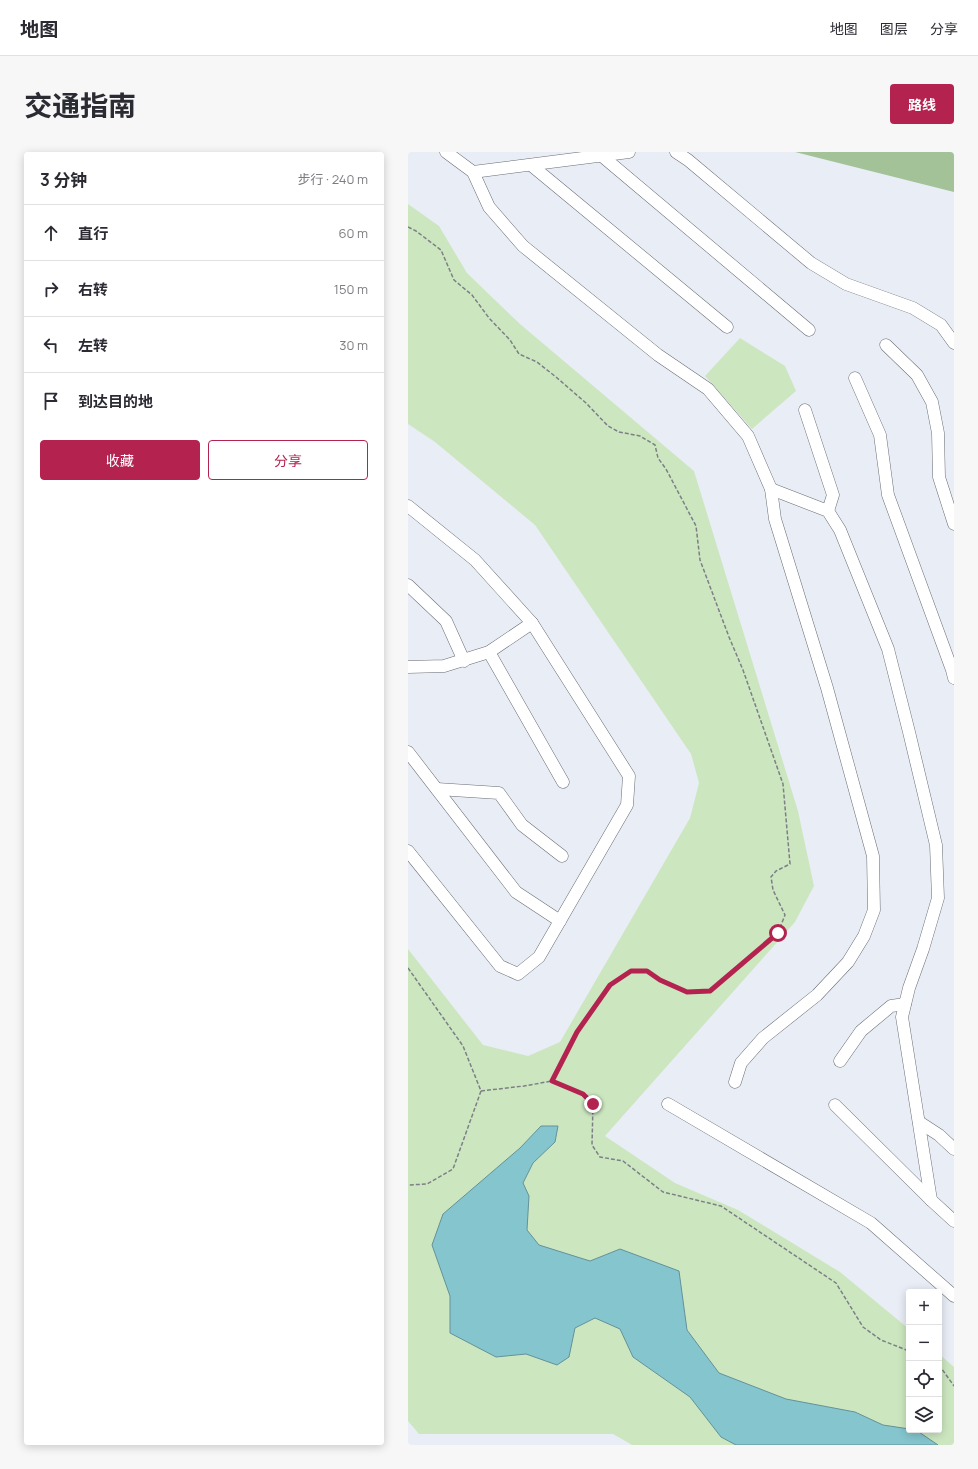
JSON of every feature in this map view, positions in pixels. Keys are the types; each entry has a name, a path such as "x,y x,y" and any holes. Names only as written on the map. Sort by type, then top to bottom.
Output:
{"street":[{"path":"446,152 472,172 489,207 523,246 658,355 708,389 748,436 771,489 775,519 827,688 873,856 874,910 864,936 848,962 817,995 763,1038 742,1063 736,1082"},
{"path":"472,172 629,152"},
{"path":"676,152 688,160 811,263 846,284 913,308 941,325 954,343"},
{"path":"602,156 809,330"},
{"path":"531,165 727,327"},
{"path":"886,345 917,375 932,402 938,433 939,477 954,524"},
{"path":"855,378 880,435 888,495 954,678"},
{"path":"805,410 833,495 828,511"},
{"path":"771,489 828,511 840,530 888,649 910,732 936,845 938,898 923,950 909,988 902,1017 931,1200"},
{"path":"408,506 475,560 532,623 629,776 627,805 539,957 518,974 500,966 408,851"},
{"path":"408,585 446,622 464,661"},
{"path":"408,667 444,666 464,661 489,652 532,623"},
{"path":"489,652 563,782"},
{"path":"408,752 516,892 560,921"},
{"path":"437,789 499,793 522,826 562,856"},
{"path":"840,1061 861,1031 891,1006 905,1004"},
{"path":"668,1104 871,1223 954,1296"},
{"path":"835,1105 954,1221"},
{"path":"919,1122 939,1135 954,1150"}],"path":[{"path":"408,227 442,250 454,280 472,295 489,318 510,340 519,354 537,362 556,377 586,403 608,426 619,432 640,436 655,445 658,458 666,469 696,526 700,560 743,670 782,784 790,864 776,871 771,877 773,890 785,915 778,933 710,991 687,992 660,980 647,971 631,971 610,985 577,1032 552,1081"},
{"path":"408,968 463,1046 481,1090 453,1169 427,1184 408,1185"},
{"path":"481,1090 524,1086 552,1081 583,1094 593,1104 592,1146 600,1157 623,1161 664,1192 721,1206 836,1283 863,1327 881,1340 906,1350"},
{"path":"942,1369 954,1386"}],"green space":[{"path":"795,152 954,152 954,192"},
{"path":"408,204 439,226 467,273 520,324 694,471 798,811 814,886 795,922 605,1136 675,1183 738,1210 840,1272 906,1327 906,1433 942,1433 942,1357 954,1367 954,1445 632,1445 613,1434 419,1434 408,1421 408,949 483,1045 528,1056 560,1042 690,818 699,783 691,754 535,525 435,442 408,424"},
{"path":"740,338 785,366 796,391 752,429 705,376"}],"water":[{"path":"541,1126 558,1126 555,1142 533,1163 523,1183 529,1196 527,1230 539,1245 590,1261 620,1249 679,1271 687,1330 719,1373 786,1399 855,1412 883,1425 906,1428 906,1433 920,1433 938,1445 736,1445 721,1437 690,1397 633,1357 620,1329 595,1318 575,1328 569,1357 557,1365 526,1354 496,1357 450,1333 450,1296 432,1245 443,1214 520,1148"}],"route":[{"path":"593,1104 583,1094 552,1081 577,1032 610,985 631,971 647,971 660,980 687,992 710,991 778,933"}]}
